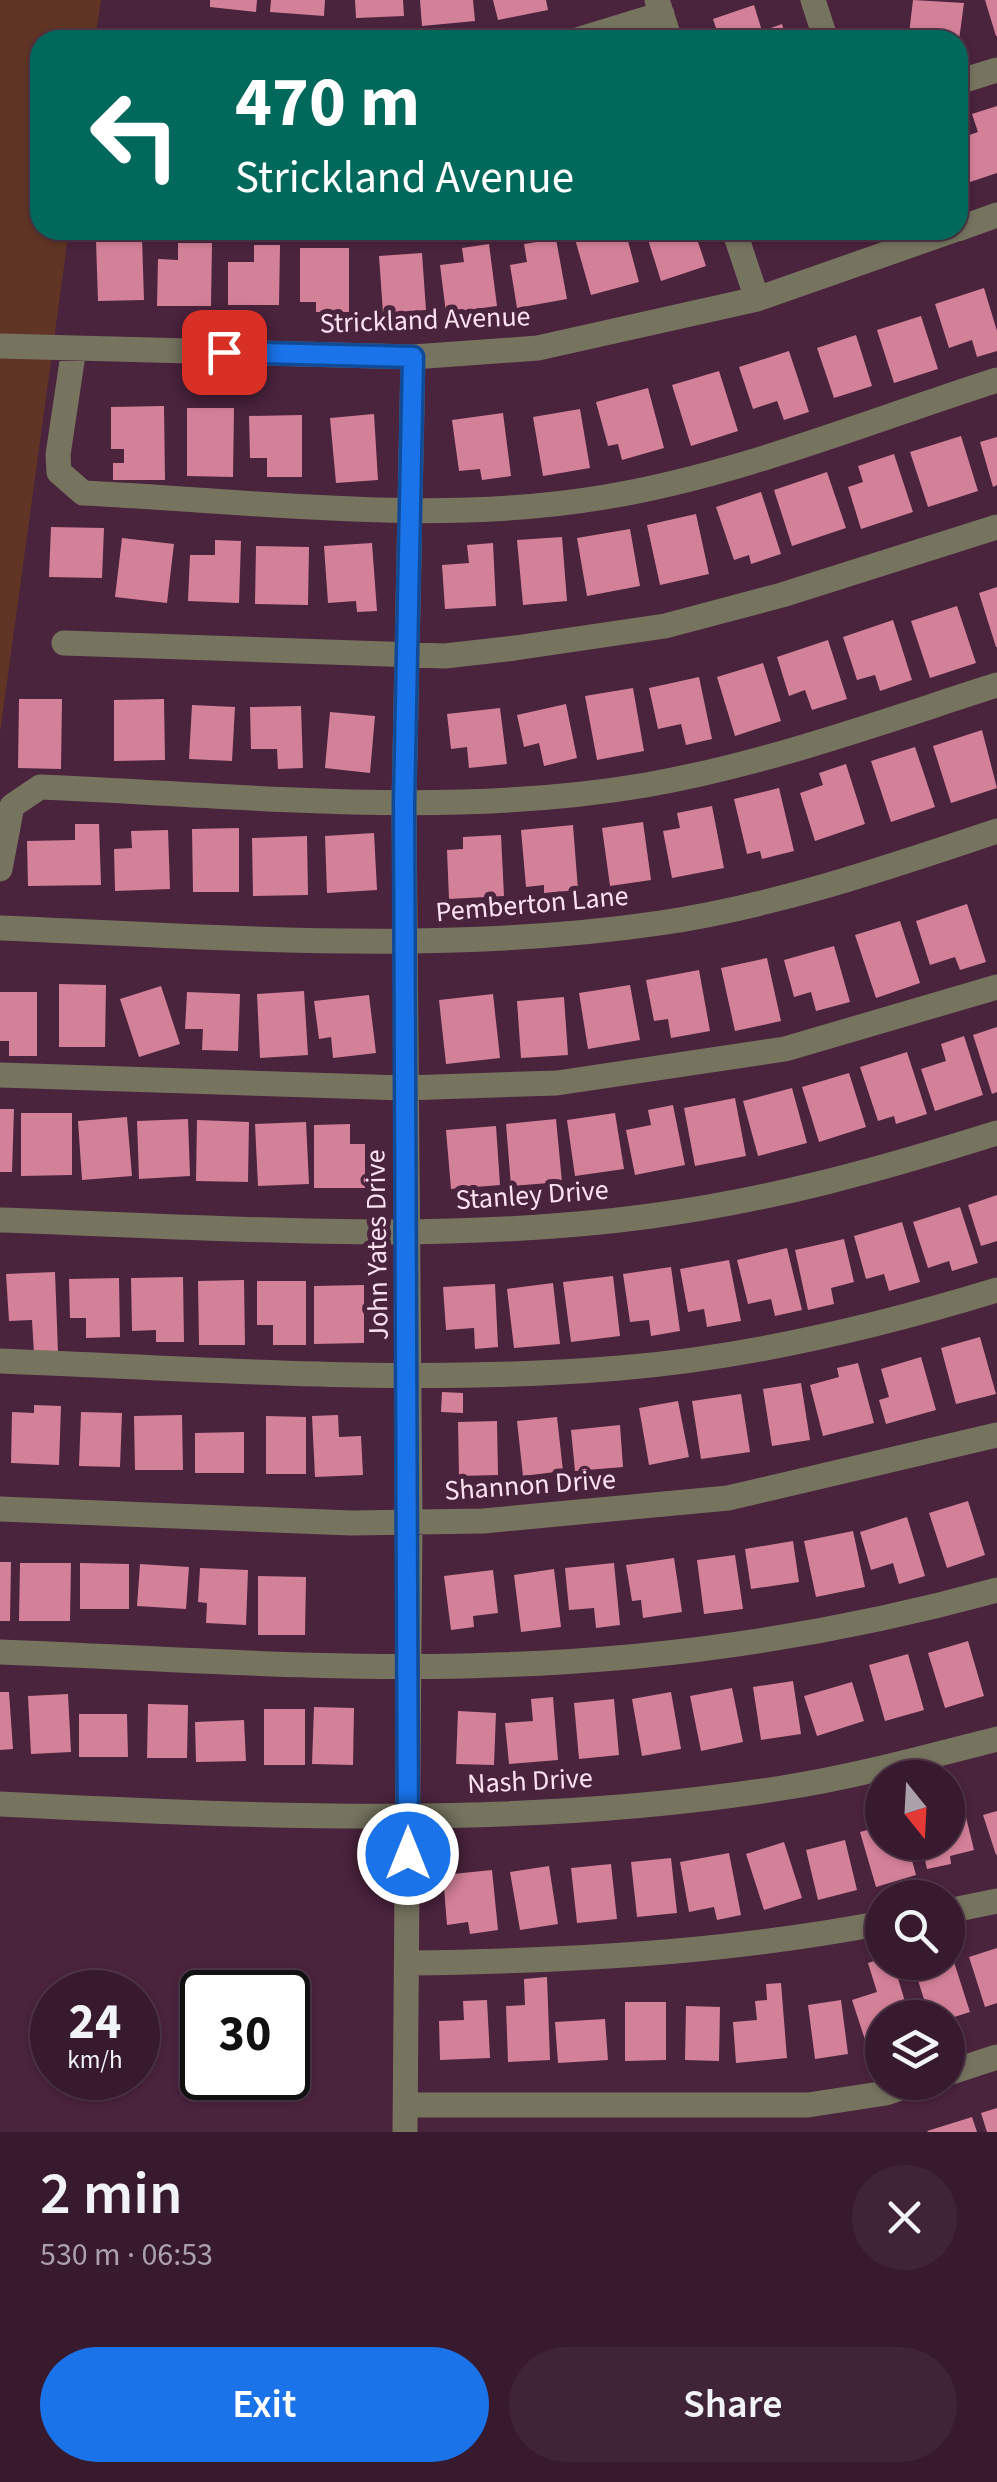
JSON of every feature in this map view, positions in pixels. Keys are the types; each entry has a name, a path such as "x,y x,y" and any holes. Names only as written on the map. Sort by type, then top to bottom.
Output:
{"street":[{"path":"813,0 823,30"},
{"path":"602,30 660,7"},
{"path":"968,79 997,70"},
{"name":"Strickland Avenue","path":"968,225 997,215"},
{"path":"737,240 757,298"},
{"name":"Strickland Avenue","path":"0,346 413,357 538,348 757,298 924,240"},
{"path":"74,348 58,455 60,472 83,493 410,509 513,508 605,497 694,477 997,380"},
{"name":"John Yates Drive","path":"405,2132 410,1522 404,803 413,357"},
{"path":"64,642 462,654 666,626 782,595 997,527"},
{"path":"0,869 12,806 40,786 404,803 510,800 645,785 764,760 997,685"},
{"name":"Pemberton Lane","path":"0,928 406,944 521,939 664,922 844,882 997,831"},
{"path":"0,1076 405,1088 557,1084 717,1061 883,1024 997,987"},
{"name":"Stanley Drive","path":"0,1220 407,1233 649,1216 763,1198 869,1174 997,1133"},
{"path":"0,1361 408,1378 620,1368 742,1353 997,1290"},
{"name":"Shannon Drive","path":"0,1510 410,1522 580,1514 728,1498 997,1435"},
{"path":"0,1652 496,1666 732,1647 997,1590"},
{"name":"Nash Drive","path":"0,1804 408,1817 558,1812 781,1788 997,1740"},
{"path":"965,1908 997,1901"},
{"path":"407,1963 607,1958 733,1948 865,1926"},
{"path":"965,2067 997,2057"},
{"path":"406,2105 808,2106 865,2096"}],"shaded area":[{"path":"0,0 101,0 96,30 30,30 30,240 68,240 0,733"}],"building":[{"path":"210,0 257,0 256,12 210,7"},
{"path":"271,0 325,0 324,16 270,12"},
{"path":"355,0 403,0 404,16 356,18"},
{"path":"420,0 473,0 475,21 422,26"},
{"path":"493,0 546,0 548,10 498,20"},
{"path":"913,0 964,3 960,30 909,30"},
{"path":"985,0 997,0 997,36 996,36"},
{"path":"754,5 762,30 717,30 713,19"},
{"path":"997,106 997,173 968,183 968,136 978,132 972,114"},
{"path":"96,240 142,240 144,300 98,301"},
{"path":"556,240 567,299 517,308 510,265 527,262 524,244"},
{"path":"575,240 628,240 639,282 591,295"},
{"path":"648,240 697,240 706,266 661,281"},
{"path":"178,243 212,243 211,306 157,306 158,259 178,260"},
{"path":"489,244 497,306 446,313 440,265 464,262 462,248"},
{"path":"254,245 280,245 279,305 228,305 228,262 254,262"},
{"path":"300,248 349,248 349,312 316,312 316,302 300,302"},
{"path":"422,253 426,310 383,313 379,256"},
{"path":"984,288 997,331 997,351 977,357 972,340 949,348 935,304"},
{"path":"921,316 938,369 894,383 877,330"},
{"path":"856,335 872,386 834,398 817,348"},
{"path":"789,351 809,412 784,420 777,401 753,409 739,367"},
{"path":"719,371 738,431 691,446 672,385"},
{"path":"648,388 664,448 622,460 618,444 608,446 596,402"},
{"path":"164,406 165,480 113,480 113,463 124,463 124,449 111,449 111,407"},
{"path":"187,408 234,408 233,477 187,476"},
{"path":"580,409 590,468 543,476 533,417"},
{"path":"503,413 511,476 482,480 480,469 459,471 452,420"},
{"path":"374,414 378,480 336,483 330,418"},
{"path":"302,415 302,477 267,477 267,458 250,458 249,416"},
{"path":"961,436 978,491 928,507 910,452"},
{"path":"997,437 997,485 993,487 980,442"},
{"path":"894,454 913,512 861,529 848,487 863,482 858,466"},
{"path":"827,472 846,528 792,546 774,490"},
{"path":"761,492 781,554 751,564 749,555 734,560 716,507"},
{"path":"696,514 709,574 660,585 647,525"},
{"path":"51,527 104,528 102,578 49,577"},
{"path":"630,529 640,586 587,596 577,538"},
{"path":"562,537 567,601 523,605 517,540"},
{"path":"122,538 174,544 167,603 115,597"},
{"path":"215,540 241,541 239,603 188,601 190,555 215,555"},
{"path":"372,543 377,611 357,612 356,601 328,603 324,546"},
{"path":"493,543 496,606 445,609 442,565 469,563 467,545"},
{"path":"256,546 309,547 308,605 255,604"},
{"path":"997,587 997,647 996,647 979,593"},
{"path":"957,606 976,663 930,678 911,621"},
{"path":"893,620 912,680 880,691 875,675 857,680 843,637"},
{"path":"828,640 847,699 812,710 805,690 789,696 777,657"},
{"path":"763,663 781,721 735,736 717,677"},
{"path":"699,677 712,739 686,745 681,724 658,729 649,688"},
{"path":"633,688 644,751 597,760 585,696"},
{"path":"19,699 62,699 61,769 18,768"},
{"path":"164,699 165,760 114,761 114,700"},
{"path":"566,704 577,758 544,766 539,743 524,747 517,715"},
{"path":"192,705 235,707 232,761 189,759"},
{"path":"301,706 303,768 278,769 277,749 251,749 250,707"},
{"path":"500,708 507,764 469,768 467,747 451,749 447,714"},
{"path":"330,712 375,716 370,773 325,768"},
{"path":"982,730 997,788 951,803 933,746"},
{"path":"915,747 935,807 891,822 871,761"},
{"path":"846,764 865,824 815,841 800,793 823,785 819,773"},
{"path":"779,788 794,851 762,859 760,851 747,854 734,799"},
{"path":"712,806 724,868 672,878 663,831 680,828 677,813"},
{"path":"643,822 651,880 610,886 602,828"},
{"path":"75,824 99,824 101,885 28,886 27,841 75,840"},
{"path":"573,825 578,890 544,893 544,885 526,887 521,830"},
{"path":"239,828 239,892 193,892 192,829"},
{"path":"168,830 170,889 115,891 114,849 132,848 131,831"},
{"path":"374,833 377,890 327,893 325,836"},
{"path":"501,835 504,896 449,899 447,850 463,849 463,837"},
{"path":"307,836 308,895 253,896 252,838"},
{"path":"967,904 986,962 960,970 955,957 930,965 916,921"},
{"path":"900,921 920,983 876,998 855,935"},
{"path":"834,946 850,1002 816,1011 811,992 794,997 784,960"},
{"path":"767,958 781,1021 735,1031 721,968"},
{"path":"699,970 710,1031 671,1038 668,1019 654,1021 646,980"},
{"path":"59,984 106,985 105,1047 59,1047"},
{"path":"630,985 640,1040 588,1049 579,993"},
{"path":"161,986 180,1044 139,1057 120,999"},
{"path":"304,991 308,1055 260,1058 257,994"},
{"path":"0,992 37,992 37,1056 9,1056 9,1041 0,1041"},
{"path":"187,992 240,994 238,1051 202,1050 203,1029 185,1029"},
{"path":"493,994 500,1058 446,1064 439,1000"},
{"path":"369,995 376,1053 333,1058 331,1037 319,1039 314,1001"},
{"path":"564,997 568,1055 521,1058 517,1001"},
{"path":"997,1027 997,1092 992,1094 973,1035"},
{"path":"964,1036 983,1095 935,1111 921,1069 946,1061 941,1044"},
{"path":"907,1052 927,1114 896,1124 894,1116 878,1121 860,1067"},
{"path":"849,1073 866,1127 819,1142 802,1087"},
{"path":"792,1088 807,1143 758,1156 743,1101"},
{"path":"735,1098 746,1156 695,1166 684,1108"},
{"path":"673,1105 685,1165 635,1175 626,1130 651,1125 648,1110"},
{"path":"0,1109 14,1109 12,1172 0,1172"},
{"path":"21,1113 72,1113 72,1175 21,1176"},
{"path":"615,1113 624,1169 575,1176 567,1120"},
{"path":"127,1117 132,1176 82,1180 78,1121"},
{"path":"188,1119 190,1176 139,1179 137,1121"},
{"path":"556,1119 562,1182 511,1186 506,1124"},
{"path":"197,1120 249,1122 248,1182 196,1181"},
{"path":"306,1122 309,1184 258,1186 255,1124"},
{"path":"350,1124 350,1144 365,1144 365,1188 314,1188 314,1125"},
{"path":"496,1126 500,1185 451,1189 446,1130"},
{"path":"997,1195 997,1241 981,1246 968,1205"},
{"path":"960,1207 978,1263 952,1271 949,1261 928,1268 913,1222"},
{"path":"902,1222 920,1282 889,1291 884,1274 866,1279 854,1236"},
{"path":"844,1239 854,1282 831,1288 834,1304 808,1310 795,1250"},
{"path":"787,1248 802,1310 775,1316 771,1299 748,1304 737,1260"},
{"path":"729,1260 741,1321 707,1327 704,1309 688,1312 680,1269"},
{"path":"671,1267 680,1331 651,1336 649,1320 630,1322 623,1274"},
{"path":"55,1272 58,1352 34,1354 32,1320 9,1321 6,1274"},
{"path":"613,1276 620,1336 571,1342 563,1282"},
{"path":"183,1277 184,1342 156,1342 156,1330 132,1331 131,1278"},
{"path":"119,1278 120,1337 86,1338 86,1318 70,1318 69,1279"},
{"path":"244,1280 245,1345 199,1345 198,1281"},
{"path":"257,1281 306,1281 306,1345 273,1345 273,1325 257,1325"},
{"path":"553,1283 560,1344 514,1348 507,1289"},
{"path":"495,1284 498,1347 475,1349 474,1328 446,1330 443,1287"},
{"path":"364,1285 364,1343 314,1344 314,1286"},
{"path":"980,1337 996,1394 956,1404 941,1348"},
{"path":"921,1357 936,1410 886,1424 879,1400 889,1397 881,1369"},
{"path":"858,1363 874,1423 823,1436 810,1385 839,1377 837,1368"},
{"path":"801,1383 810,1440 772,1446 763,1389"},
{"path":"442,1392 463,1393 463,1413 441,1412"},
{"path":"741,1394 750,1452 701,1459 692,1401"},
{"path":"678,1401 689,1457 649,1465 639,1408"},
{"path":"34,1405 61,1406 59,1465 11,1463 12,1412 34,1413"},
{"path":"81,1412 122,1413 120,1467 79,1466"},
{"path":"182,1415 183,1470 135,1470 134,1416"},
{"path":"338,1415 339,1437 361,1436 363,1475 315,1477 312,1416"},
{"path":"266,1416 306,1417 306,1474 266,1474"},
{"path":"557,1417 563,1471 523,1476 517,1421"},
{"path":"497,1421 498,1475 459,1476 458,1422"},
{"path":"620,1425 623,1467 575,1471 571,1430"},
{"path":"244,1432 244,1473 195,1473 195,1433"},
{"path":"968,1501 985,1555 947,1568 929,1513"},
{"path":"907,1517 925,1576 899,1584 893,1563 871,1570 860,1532"},
{"path":"853,1531 865,1587 816,1597 804,1541"},
{"path":"793,1541 799,1582 751,1589 745,1549"},
{"path":"735,1555 743,1609 704,1614 697,1560"},
{"path":"674,1558 682,1612 643,1618 641,1600 632,1601 626,1565"},
{"path":"0,1562 11,1562 10,1621 0,1621"},
{"path":"20,1563 71,1563 70,1621 19,1621"},
{"path":"80,1563 129,1564 129,1609 80,1609"},
{"path":"614,1563 620,1625 596,1628 594,1608 569,1610 565,1568"},
{"path":"140,1564 189,1567 186,1609 137,1606"},
{"path":"200,1568 248,1570 246,1625 206,1623 207,1603 198,1602"},
{"path":"554,1569 561,1627 521,1632 514,1575"},
{"path":"493,1570 498,1613 473,1616 474,1627 451,1630 444,1576"},
{"path":"258,1576 306,1577 305,1635 258,1635"},
{"path":"968,1641 984,1696 945,1708 928,1653"},
{"path":"908,1654 924,1710 885,1721 869,1665"},
{"path":"793,1681 801,1734 761,1740 753,1687"},
{"path":"852,1682 864,1721 817,1736 804,1696"},
{"path":"732,1688 743,1742 701,1751 690,1696"},
{"path":"0,1692 9,1692 13,1749 0,1750"},
{"path":"671,1692 681,1749 642,1756 632,1699"},
{"path":"68,1694 71,1752 31,1754 28,1696"},
{"path":"553,1697 558,1760 509,1764 505,1723 533,1721 531,1699"},
{"path":"614,1699 619,1755 579,1759 574,1703"},
{"path":"148,1704 188,1705 187,1758 147,1758"},
{"path":"314,1707 354,1708 353,1765 312,1764"},
{"path":"264,1709 305,1709 305,1765 264,1765"},
{"path":"458,1711 496,1713 494,1765 456,1764"},
{"path":"79,1714 127,1714 128,1757 79,1757"},
{"path":"244,1720 246,1761 196,1762 195,1722"},
{"path":"997,1811 997,1854 996,1855 983,1815"},
{"path":"965,1813 974,1850 965,1852"},
{"path":"845,1840 857,1890 818,1900 806,1850"},
{"path":"784,1842 802,1898 764,1910 746,1854"},
{"path":"729,1853 741,1915 717,1920 714,1907 689,1912 680,1862"},
{"path":"671,1858 677,1913 637,1917 631,1862"},
{"path":"868,1860 912,1860 916,1875 874,1880"},
{"path":"925,1860 950,1860 951,1864 927,1869"},
{"path":"611,1864 617,1919 577,1923 571,1868"},
{"path":"549,1866 558,1924 520,1930 510,1872"},
{"path":"492,1870 498,1930 470,1934 468,1922 447,1925 443,1875"},
{"path":"997,1948 997,2003 985,2007 969,1957"},
{"path":"547,1977 550,2060 508,2062 506,2006 525,2005 524,1979"},
{"path":"873,1980 898,1980 905,2000 865,2000 865,2040 852,2000 877,1992"},
{"path":"918,1980 960,1980 970,2012 965,2014 965,2000 924,2000"},
{"path":"781,1983 787,2058 736,2063 733,2022 757,2020 755,2001 767,2000 766,1984"},
{"path":"487,2000 490,2058 440,2060 439,2021 464,2020 463,2001"},
{"path":"841,2000 848,2054 815,2059 808,2005"},
{"path":"625,2002 666,2002 666,2060 625,2061"},
{"path":"686,2006 720,2007 719,2061 685,2060"},
{"path":"605,2019 608,2060 558,2063 555,2022"},
{"path":"997,2108 997,2132 987,2132 981,2113"},
{"path":"972,2117 977,2132 927,2131"}],"route":[{"path":"224,352 413,357 404,803 410,1522 408,1854"}]}
